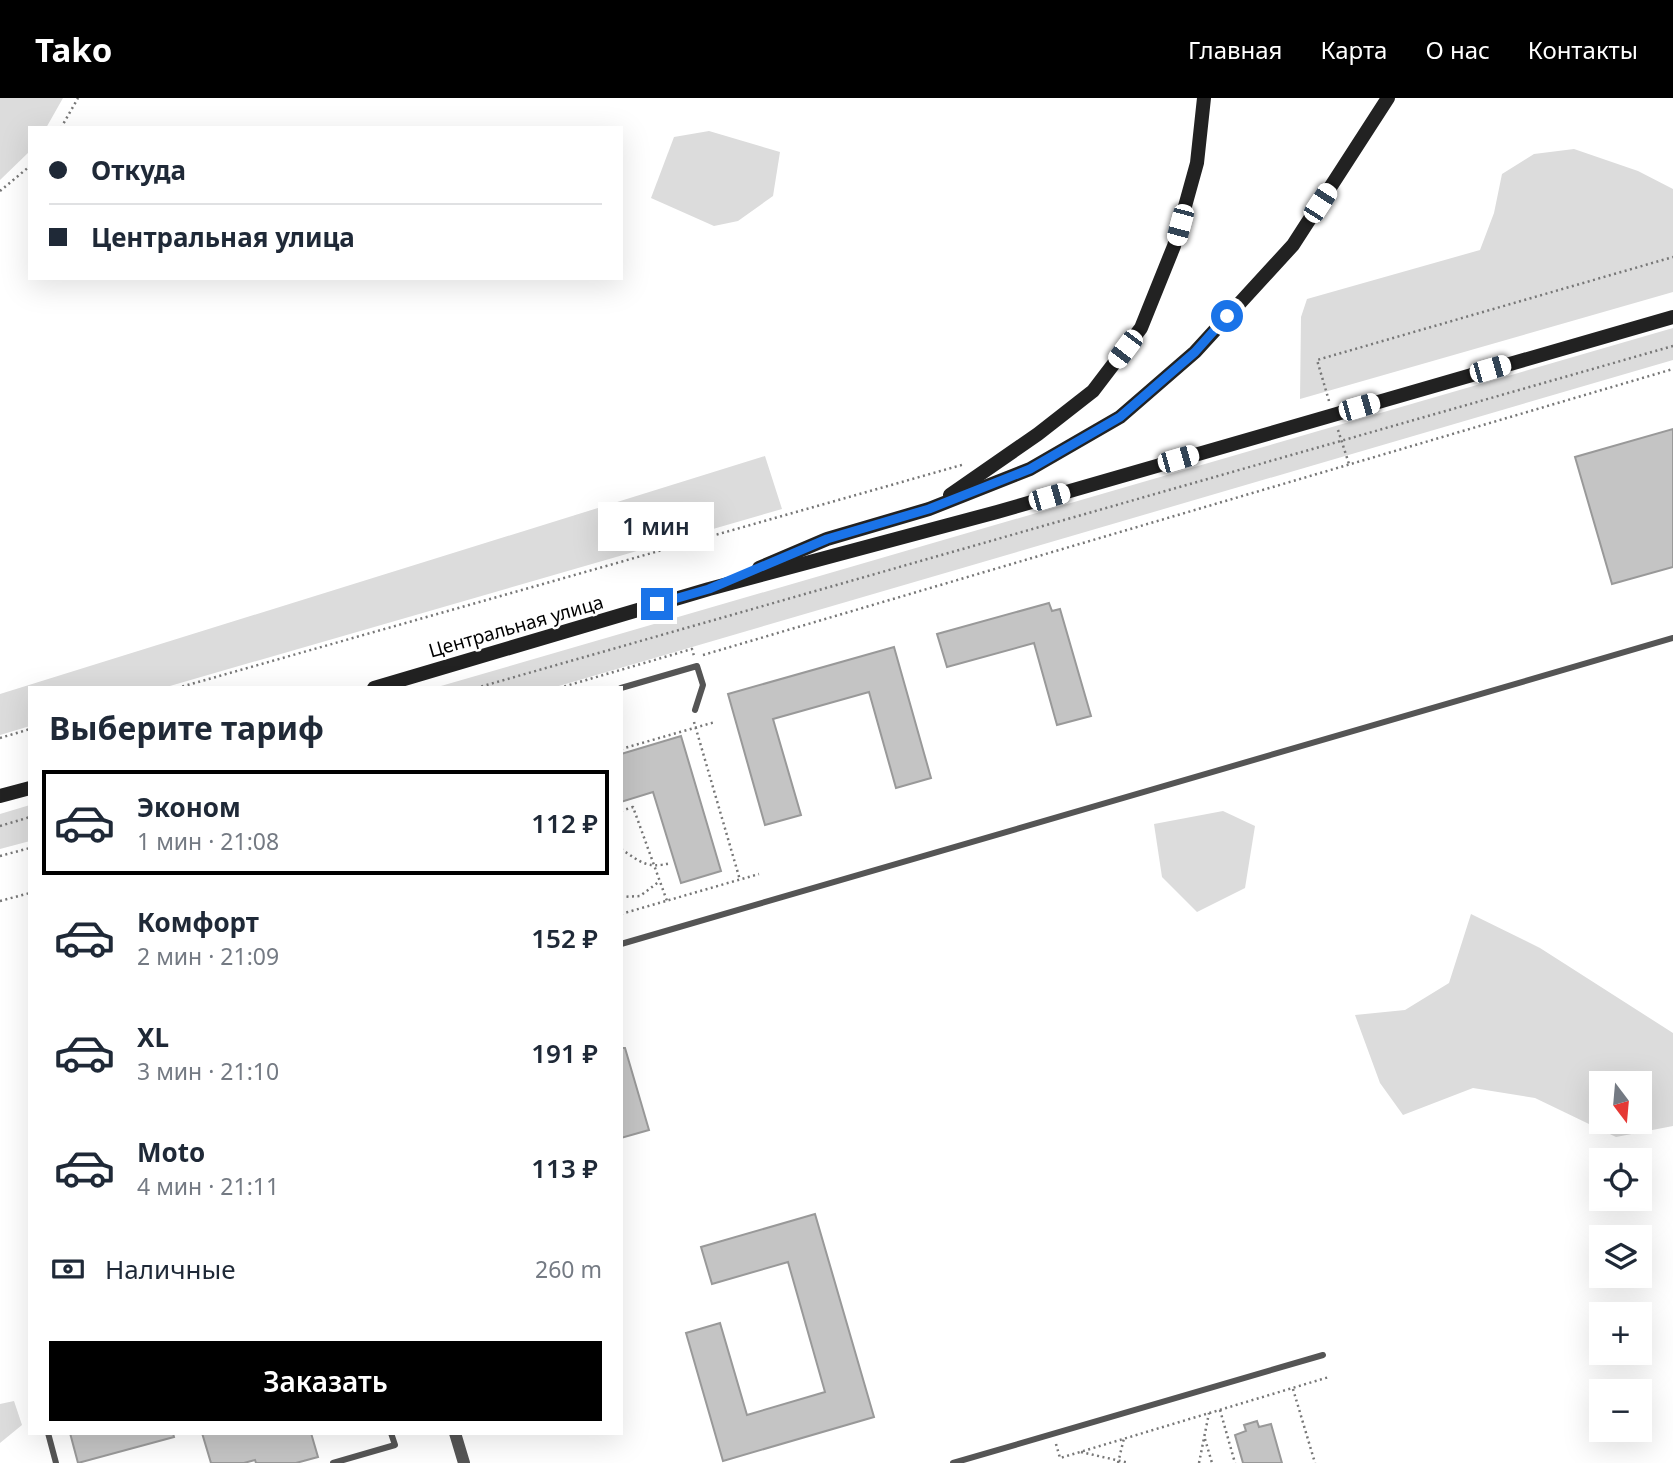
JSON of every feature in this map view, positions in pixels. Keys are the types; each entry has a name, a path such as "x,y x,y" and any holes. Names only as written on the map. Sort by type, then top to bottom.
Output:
{"main road":[{"path":"929,509 1038,434 1093,391 1140,328 1174,246 1197,163 1204,98"},
{"path":"709,589 827,539 929,509 1030,469 1120,417 1195,352 1293,245 1388,98"},
{"path":"709,589 997,512 1673,317"},
{"name":"Центральная улица","path":"381,686 709,589"},
{"path":"0,796 28,789"}],"street":[{"path":"456,1435 464,1463"}],"lane":[{"path":"623,943 1673,638"},
{"path":"623,687 697,666 703,685 695,710"},
{"path":"953,1463 1323,1356"},
{"path":"49,1435 56,1463"},
{"path":"333,1463 395,1445 392,1435"}],"path":[{"path":"62,126 78,98"},
{"path":"0,191 28,168"},
{"path":"1317,360 1673,257"},
{"path":"483,686 1673,346"},
{"path":"566,686 692,649 694,657 1673,369"},
{"path":"184,686 965,464"},
{"path":"686,651 691,668"},
{"path":"693,719 740,880"},
{"path":"623,748 715,722"},
{"path":"0,738 28,731"},
{"path":"623,810 633,807 667,901"},
{"path":"0,825 28,818"},
{"path":"0,856 28,849"},
{"path":"623,850 646,866 671,863"},
{"path":"623,913 759,874"},
{"path":"623,897 640,896 660,881"},
{"path":"0,901 28,894"},
{"path":"1060,1458 1329,1377"},
{"path":"1293,1388 1315,1463"},
{"path":"1220,1410 1236,1463"},
{"path":"1199,1463 1209,1413"},
{"path":"1205,1437 1212,1463"},
{"path":"1118,1462 1124,1438"},
{"path":"1080,1452 1129,1463"}],"shaded area":[{"path":"0,98 63,98 47,126 28,126 28,153 0,180"},
{"path":"709,131 780,152 773,196 738,221 714,226 651,198 674,137"},
{"path":"1574,149 1638,171 1673,189 1673,292 1300,399 1301,317 1307,299 1480,250 1494,213 1502,174 1534,154"},
{"path":"1673,328 1673,360 559,686 441,686"},
{"path":"765,456 782,509 170,686 28,686 28,727 0,735 0,694"},
{"path":"28,806 28,842 0,849 0,814"},
{"path":"1223,811 1255,826 1245,888 1197,912 1162,877 1154,824"},
{"path":"1471,914 1540,948 1673,1033 1673,1126 1652,1130 1652,1071 1589,1071 1589,1124 1535,1098 1473,1088 1403,1115 1380,1083 1355,1015 1405,1010 1449,983"},
{"path":"1610,1134 1632,1134 1616,1137"},
{"path":"14,1401 22,1425 0,1443 0,1404"}],"building":[{"path":"1673,429 1673,567 1612,584 1575,457"},
{"path":"1049,603 1052,611 1060,609 1091,716 1057,725 1034,643 947,667 937,634"},
{"path":"894,647 931,778 896,788 869,692 773,719 801,815 765,825 728,694"},
{"path":"681,736 721,871 681,883 653,792 623,801 623,753"},
{"path":"623,1048 625,1048 649,1130 623,1137"},
{"path":"815,1214 874,1417 723,1461 686,1333 720,1323 747,1415 825,1392 788,1262 712,1284 701,1247"},
{"path":"1257,1421 1259,1427 1271,1424 1282,1463 1243,1463 1235,1435 1246,1431 1244,1425"},
{"path":"71,1435 174,1435 174,1437 78,1463"},
{"path":"203,1435 312,1435 318,1457 296,1463 256,1463 255,1460 244,1463 211,1463"}],"route":[{"path":"657,604 709,589 827,539 929,509 1030,469 1120,417 1195,352 1227,316"}]}
